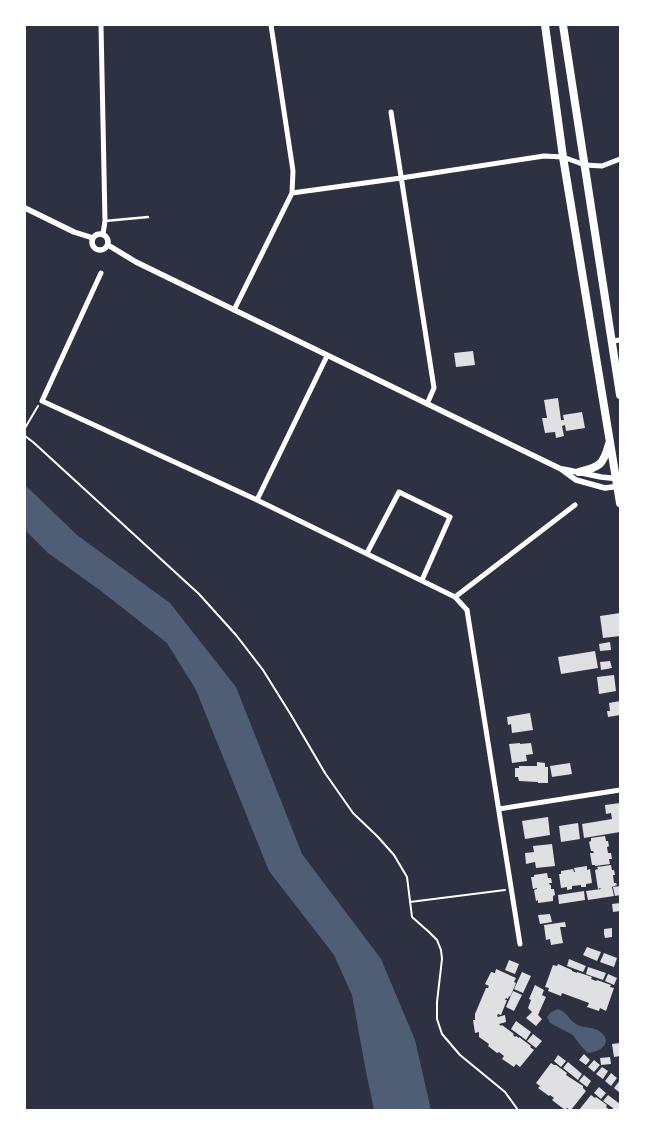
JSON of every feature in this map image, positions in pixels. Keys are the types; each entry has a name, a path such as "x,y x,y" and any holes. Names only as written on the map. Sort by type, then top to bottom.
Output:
{"main road":[{"path":"545,25 563,157 618,479 620,503"},
{"path":"564,25 585,165 616,341 620,395"},
{"path":"579,472 591,469 601,463 610,441"}],"street":[{"path":"101,25 105,221 103,234"},
{"path":"234,310 292,193 293,171 271,25"},
{"path":"391,112 434,388 427,404"},
{"path":"292,193 544,156 563,157 585,165 602,166 620,159"},
{"path":"25,208 74,232 93,238"},
{"path":"98,234 103,234 108,238 108,245 102,250 97,249 92,244 93,238 98,234"},
{"path":"108,245 136,262 561,469 576,480 605,488 619,487"},
{"path":"101,273 42,401 257,500 422,580 455,597 467,610 520,944"},
{"path":"257,500 327,356"},
{"path":"561,469 618,479"},
{"path":"367,553 399,492 450,518 422,580"},
{"path":"455,597 575,505"},
{"path":"499,809 620,790"}],"lane":[{"path":"105,221 148,217"}],"path":[{"path":"25,428 42,401"},
{"path":"25,436 34,442 199,594 236,635 263,670 325,773 353,813 378,836 394,855 407,877 412,917 429,932 441,950 442,959 437,1002 438,1019 442,1034 460,1055 505,1092 518,1110"},
{"path":"410,902 511,889"}],"water":[{"path":"25,485 77,535 170,603 236,687 302,854 381,959 415,1040 431,1110 374,1110 352,995 334,955 269,871 196,690 167,643 101,591 48,553 25,530"},
{"path":"558,1009 579,1026 599,1031 606,1039 602,1048 588,1053 573,1035 550,1023 547,1017 551,1012"}],"building":[{"path":"473,351 475,365 456,367 454,353"},
{"path":"558,398 561,420 564,420 563,415 582,412 585,428 566,431 565,425 562,426 564,436 556,438 555,432 545,433 542,418 547,418 544,400"},
{"path":"620,613 620,636 603,638 600,616"},
{"path":"610,642 611,650 600,651 599,644"},
{"path":"595,651 598,668 561,674 558,657"},
{"path":"610,661 612,668 601,670 600,662"},
{"path":"614,675 616,691 599,694 597,677"},
{"path":"620,701 620,715 608,717 607,711 610,711 609,703"},
{"path":"530,713 533,730 512,733 511,724 508,725 507,717"},
{"path":"531,743 533,754 526,755 527,761 512,763 509,744"},
{"path":"537,762 545,763 545,767 548,767 548,783 519,781 518,777 515,777 515,768 519,768 519,766 537,766"},
{"path":"570,763 572,774 552,777 550,766"},
{"path":"620,803 620,832 584,838 582,824 612,819 611,813 606,814 605,805"},
{"path":"548,817 550,835 525,839 522,821"},
{"path":"578,823 580,839 561,842 559,826"},
{"path":"605,836 609,846 607,847 608,853 611,853 612,859 609,859 610,864 592,865 590,853 594,853 591,851 589,842 591,838"},
{"path":"552,844 555,866 536,868 535,862 526,864 525,853 534,852 533,846"},
{"path":"611,865 615,875 613,875 614,883 617,885 612,887 614,896 588,900 586,891 601,889 598,889 595,870 598,869 597,867"},
{"path":"587,866 587,870 590,869 592,883 586,884 586,887 581,887 581,885 572,886 572,889 567,890 567,887 561,888 559,874 561,874 561,871 573,869 575,872 574,868"},
{"path":"547,873 548,878 551,878 552,883 549,883 551,889 554,889 555,895 553,896 553,901 538,903 534,890 537,888 533,889 531,877"},
{"path":"620,886 620,895 615,896 613,887"},
{"path":"584,891 585,900 559,904 558,895"},
{"path":"620,903 620,911 613,912 612,904"},
{"path":"550,914 552,922 540,924 538,915"},
{"path":"565,922 566,927 560,927 563,943 551,945 550,939 546,940 544,925"},
{"path":"612,928 612,937 605,938 604,929"},
{"path":"587,947 601,952 597,961 583,955"},
{"path":"604,953 617,958 614,967 600,962"},
{"path":"569,959 586,966 583,972 567,966"},
{"path":"509,960 519,964 515,974 505,970"},
{"path":"558,964 577,973 592,977 591,979 596,981 611,985 610,987 614,988 606,1011 600,1008 599,1011 587,1007 589,1003 562,993 561,996 548,991 549,988 545,987 553,965 557,966"},
{"path":"588,967 606,973 603,980 586,974"},
{"path":"496,969 516,978 514,982 516,983 510,997 505,1000 507,1000 501,1015 498,1014 497,1016 505,1015 506,1022 499,1024 534,1050 520,1067 516,1064 514,1067 502,1059 504,1056 488,1046 489,1044 479,1037 479,1032 475,1033 473,1020 475,1020 475,1014 486,988 489,986 485,984 491,972 495,973"},
{"path":"522,972 531,976 523,993 514,989"},
{"path":"608,974 617,978 614,985 605,981"},
{"path":"535,985 544,990 542,995 546,997 538,1015 542,1019 536,1026 526,1018 532,1012 528,1008 531,1000 529,999"},
{"path":"513,991 522,995 514,1011 506,1007"},
{"path":"516,1021 531,1032 526,1040 511,1029"},
{"path":"533,1034 542,1041 536,1048 527,1041"},
{"path":"620,1043 620,1056 614,1057 612,1044"},
{"path":"584,1054 590,1060 586,1065 579,1060"},
{"path":"558,1055 566,1061 561,1067 554,1061"},
{"path":"610,1057 611,1064 601,1065 600,1058"},
{"path":"594,1060 600,1065 594,1072 588,1067"},
{"path":"568,1062 582,1074 578,1080 563,1068"},
{"path":"551,1063 567,1073 566,1075 583,1086 586,1091 571,1110 567,1108 565,1110 552,1100 554,1098 538,1088 540,1086 536,1083"},
{"path":"602,1067 608,1071 603,1079 596,1074"},
{"path":"611,1073 617,1078 611,1086 605,1081"},
{"path":"584,1075 591,1081 587,1087 579,1081"},
{"path":"620,1080 620,1093 614,1088"},
{"path":"599,1087 606,1093 601,1099 594,1093"},
{"path":"591,1095 607,1105 606,1107 610,1110 579,1110"},
{"path":"608,1095 620,1104 619,1110 612,1110 613,1108 603,1101"}]}
